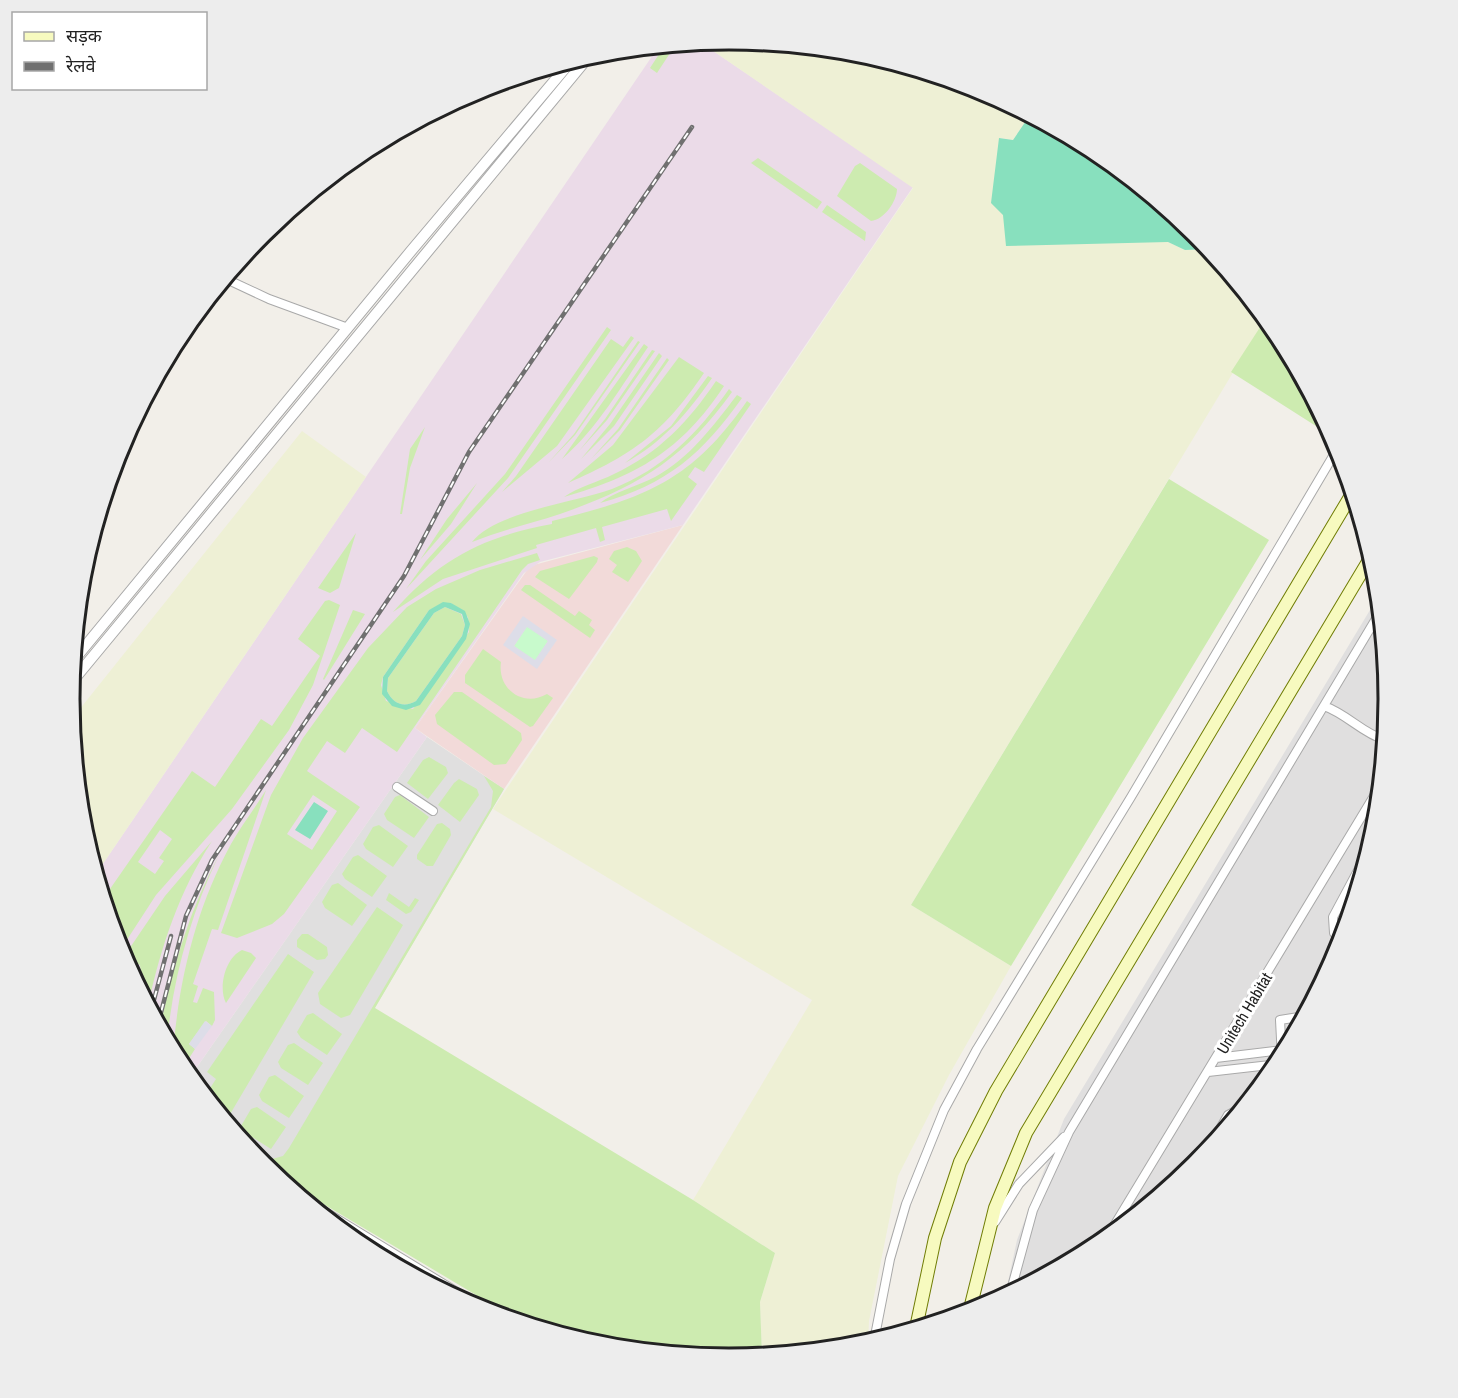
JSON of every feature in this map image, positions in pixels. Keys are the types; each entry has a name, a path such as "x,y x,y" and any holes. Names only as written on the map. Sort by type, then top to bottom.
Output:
{"main road":[{"path":"918,1320 935,1238 960,1162 996,1091 1347,501"},
{"path":"972,1301 995,1208 1026,1133 1365,567"}],"street":[{"path":"81,671 580,67"},
{"path":"82,651 562,72"},
{"path":"232,282 269,299 348,328"},
{"path":"876,1331 890,1259 906,1204 944,1110 977,1049 1131,797 1332,458"},
{"path":"1013,1283 1033,1210 1069,1132 1374,622"},
{"path":"1324,706 1338,711 1367,733 1377,737"},
{"path":"397,786 433,811"},
{"name":"Unitech Habitat","path":"1119,1218 1370,803"},
{"path":"1334,933 1333,917 1351,883"},
{"path":"1281,1040 1280,1020 1294,1018"},
{"path":"1216,1058 1272,1055"},
{"path":"1208,1072 1265,1066"},
{"path":"988,1232 1018,1185 1069,1132"},
{"path":"359,1232 426,1273"}],"shaded area":[{"path":"712,50 913,187 683,525 540,562 524,573 415,728 427,737 196,1069 146,986 114,908 102,866 653,54"},
{"path":"683,525 504,789 415,728 530,566"},
{"path":"1372,607 1377,657 1378,699 1373,784 1366,826 1344,908 1312,986 1269,1060 1217,1127 1188,1158 1157,1187 1090,1239 1007,1286 1017,1240 1064,1119"},
{"path":"523,616 557,640 537,669 503,645","holes":["527,627 548,641 535,660 514,646"]},
{"path":"427,737 504,789 280,1168 241,1127 196,1069"},
{"path":"205,1021 212,1026 195,1049 189,1044"}],"green space":[{"path":"712,50 771,51 856,62 938,84 1016,116 1026,121 1013,140 1000,138 1168,242 1185,250 1197,250 1217,271 1261,327 911,905 1011,966 949,1075 898,1176 868,1333 814,1343 762,1347 760,1302 775,1253 693,1200 812,1000 493,809 913,188"},
{"path":"670,53 657,73 650,68 659,54"},
{"path":"1026,121 1054,137 1090,159 1124,184 1157,211 1197,250 1185,250 1168,242 1006,246 1003,215 991,203 999,138 1013,140"},
{"path":"758,158 822,202 817,209 751,163"},
{"path":"860,163 897,189 895,199 889,209 876,220 871,221 837,196 855,166"},
{"path":"827,205 866,232 865,241 822,212"},
{"path":"1261,326 1291,374 1319,428 1231,372"},
{"path":"607,327 611,330 508,478 406,589 426,561 505,474"},
{"path":"631,336 634,338 557,446 502,492 516,476 611,339 623,347"},
{"path":"638,341 640,342 575,435 548,463 574,434"},
{"path":"644,344 648,347 609,406 587,434 562,459"},
{"path":"652,350 655,351 607,420 579,451 605,419"},
{"path":"659,353 662,356 614,426 581,459 610,424"},
{"path":"679,357 704,373 675,411 660,427 629,451 568,483 613,445"},
{"path":"667,358 669,360 620,430 591,459 618,429"},
{"path":"708,376 712,378 673,426 651,446 625,463 671,426"},
{"path":"716,381 724,386 708,409 674,444 635,470 614,480 564,497 630,466 659,446 684,422"},
{"path":"729,389 732,392 696,436 657,468 636,481 588,504 472,542 483,532 517,515 612,489 647,471 692,435"},
{"path":"737,395 742,398 727,418 698,451 682,464 645,487 600,503 655,477 679,461 700,440"},
{"path":"747,401 751,404 704,472 695,467 688,477 697,484 671,521 667,509 602,527 605,540 600,542 596,528 536,545 537,548 443,579 393,612 428,578 464,553 504,536 552,524 552,521 613,504 663,483 706,451"},
{"path":"425,427 410,468 402,514 400,514 410,449"},
{"path":"302,431 366,477 102,866 85,784 80,708"},
{"path":"1169,479 1269,540 1011,966 911,905"},
{"path":"477,483 451,524 420,560 447,519"},
{"path":"356,533 339,588 330,593 318,588"},
{"path":"627,547 636,551 642,561 628,582 612,572 617,565 609,559 614,551"},
{"path":"537,553 540,560 528,564 522,570 397,752 362,728 345,753 327,741 307,771 360,807 284,914 272,924 237,938 221,933 271,795 303,738 368,648 407,607 436,589 480,570","holes":["451,603 468,617 469,632 413,709 386,701 381,685 383,677 429,610","313,795 337,811 312,850 287,834"]},
{"path":"594,556 598,558 597,562 569,599 535,577 540,571"},
{"path":"525,585 530,585 575,616 579,611 592,620 589,625 595,630 590,638 521,590"},
{"path":"329,600 340,605 313,685 289,730 232,809 156,895 126,941 109,891 192,771 215,787 261,719 272,726 320,656 298,639 325,601","holes":["160,830 172,839 159,858 164,861 155,874 138,862"]},
{"path":"443,602 451,603 465,611 470,624 466,639 420,705 406,710 392,706 382,694 383,677 429,610","holes":["445,607 462,614 465,625 462,636 416,701 407,704 396,702 387,691 388,678 434,613"]},
{"path":"445,607 461,614 465,625 462,636 416,701 407,704 396,702 387,691 388,678 434,613"},
{"path":"353,610 365,614 324,680 323,679"},
{"path":"527,626 548,641 535,661 514,646"},
{"path":"483,649 501,662 503,680 507,688 514,693 529,699 547,694 553,698 533,726 530,727 465,683 465,675"},
{"path":"454,692 462,692 521,733 522,740 506,764 494,765 437,724 435,715"},
{"path":"429,757 446,767 448,773 428,799 407,783 423,760"},
{"path":"484,776 504,789 375,1008 693,1200 775,1253 760,1302 762,1347 687,1347 644,1343 561,1326 487,1302 318,1201 270,1158 283,1156 289,1148 491,807 493,791"},
{"path":"459,779 477,789 479,795 460,822 438,805"},
{"path":"266,790 218,930 212,929 193,984 198,986 193,1002 197,1003 203,988 214,992 215,1020 212,1026 206,1021 189,1044 195,1049 188,1059 175,1037 185,971 208,893 235,837"},
{"path":"400,795 429,817 414,838 387,820 384,814 395,797"},
{"path":"314,802 328,811 310,839 295,830"},
{"path":"442,823 450,829 451,835 433,866 427,866 417,859 417,855 437,824"},
{"path":"379,825 408,846 393,867 366,849 363,844 373,827"},
{"path":"212,841 200,860 172,920 151,995 141,975 140,965 136,963 129,949 165,896"},
{"path":"219,855 200,900 185,946 169,1027 163,1016 170,983 191,918"},
{"path":"358,855 387,876 372,897 345,879 342,874 353,857"},
{"path":"338,883 367,905 352,926 325,908 322,902 332,885"},
{"path":"389,893 409,907 415,898 419,900 411,912 406,914 386,900"},
{"path":"377,907 403,925 350,1015 341,1018 320,1004 318,993"},
{"path":"302,934 308,934 327,947 328,955 325,959 317,960 297,947 297,940"},
{"path":"242,950 251,953 256,958 226,1003 223,982 227,966"},
{"path":"288,954 314,972 230,1114 210,1088 216,1079 207,1072"},
{"path":"313,1013 342,1034 327,1055 301,1038 297,1032 307,1015"},
{"path":"294,1043 323,1063 308,1085 281,1068 278,1062 288,1045"},
{"path":"275,1075 304,1096 289,1118 262,1101 259,1095 269,1077"},
{"path":"257,1107 286,1127 271,1149 248,1135 241,1126 251,1109"}],"railway":[{"path":"161,1013 186,916 212,860 404,576 469,452 692,127"},
{"path":"154,1000 171,936"}]}
